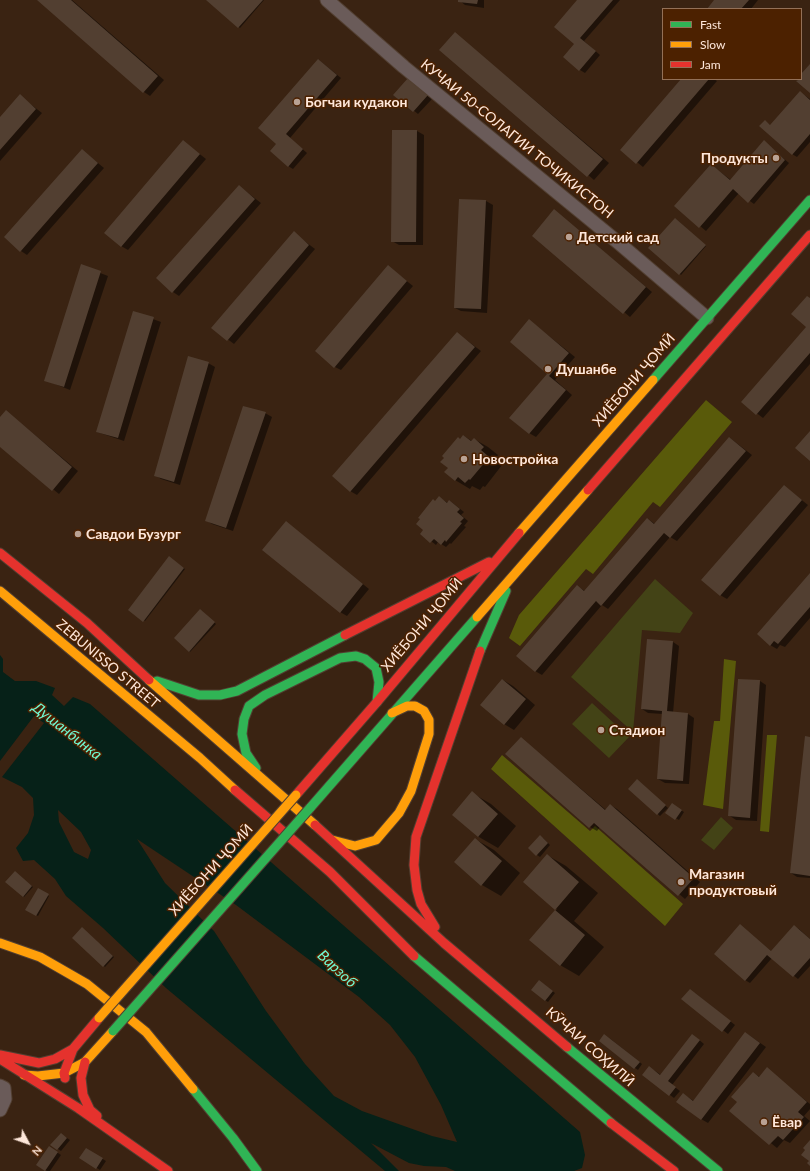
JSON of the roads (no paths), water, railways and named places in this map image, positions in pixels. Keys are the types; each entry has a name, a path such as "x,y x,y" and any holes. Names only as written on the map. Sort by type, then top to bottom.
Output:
{"main road":[{"name":"ХИЁБОНИ ҶОМӢ","path":"64,1073 73,1049 99,1018 377,702 497,558 810,200"},
{"path":"22,1074 38,1076 64,1073 85,1062 310,808 810,234"},
{"name":"КӮЧАИ СОҲИЛӢ","path":"0,552 38,590 87,623 144,676 332,840 444,943 622,1094 718,1171"},
{"path":"144,676 167,686 199,695 220,695 237,691 497,558"},
{"path":"444,943 421,904 414,865 416,837 484,641 515,573"},
{"name":"ZEBUNISSO STREET","path":"0,591 20,610 200,758 330,872 425,966 604,1117 674,1171"},
{"path":"20,610 24,600"},
{"path":"263,780 246,753 242,734 244,719 249,706 265,695 340,658 356,656 365,659 376,668 378,682 377,702"},
{"path":"332,840 355,846 367,844 376,840 399,813 411,791 428,734 429,720 424,711 415,706 407,706 392,714"},
{"path":"0,942 40,957 87,984 146,1032 224,1126 257,1171"},
{"path":"0,1055 39,1063 55,1059 73,1049"},
{"path":"0,1059 78,1108 168,1171"},
{"path":"85,1062 81,1078 83,1095 90,1110 114,1132"},
{"path":"64,1073 67,1088 78,1108"},
{"path":"622,1094 623,1104"},
{"path":"604,1117 614,1115"}],"street":[{"name":"КУЧАИ 50-СОЛАГИИ ТОЧИКИСТОН","path":"327,0 404,68 620,244 707,318"},
{"path":"0,1086 4,1088 5,1099 0,1110"}],"water":[{"path":"0,655 3,659 3,672 15,681 36,681 55,688 52,695 64,706 73,697 90,704 580,1132 585,1155 582,1168 574,1171 455,1171 446,1167 424,1166 409,1163 371,1143 399,1171 385,1171 166,988 103,928 66,896 55,879 34,860 23,861 16,848 28,833 34,815 33,798 22,787 2,777 44,723 34,716 0,761","holes":["58,810 81,832 91,850 88,859 74,852 59,822","137,839 236,905 359,997 390,1025 415,1057 441,1105 457,1142 432,1136 362,1111 334,1096 305,1064 266,1011 214,931 165,883"]}],"place":[{"name":"Богчаи кудакон","path":"297,102"},
{"name":"Продукты","path":"776,158"},
{"name":"Детский сад","path":"569,237"},
{"name":"Душанбе","path":"548,369"},
{"name":"Новостройка","path":"464,459"},
{"name":"Савдои Бузург","path":"78,534"},
{"name":"Стадион","path":"601,730"},
{"name":"Магазин продуктовый","path":"681,882"},
{"name":"Ёвар","path":"764,1122"}],"water label":[{"name":"Душанбинка","path":"67,731"},
{"name":"Варзоб","path":"337,969"}]}
